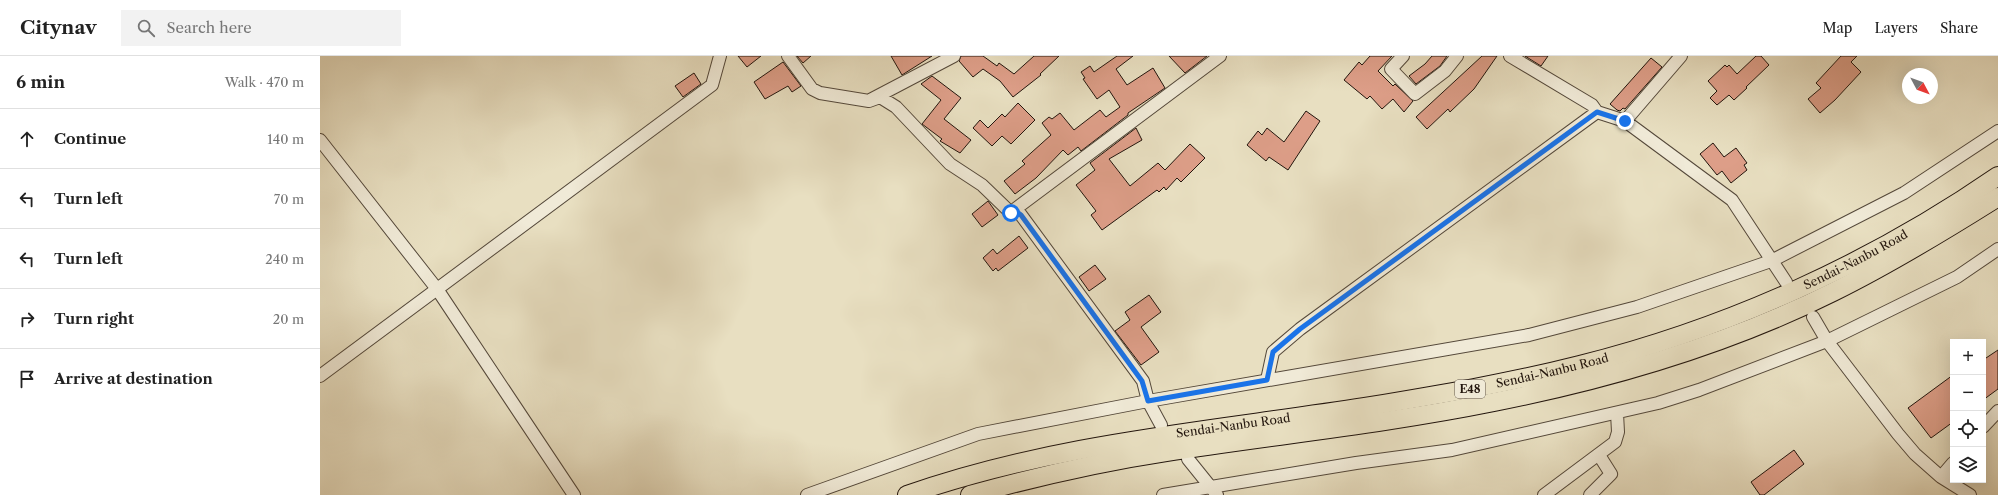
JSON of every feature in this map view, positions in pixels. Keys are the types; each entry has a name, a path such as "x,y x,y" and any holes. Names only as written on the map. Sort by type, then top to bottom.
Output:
{"highway":[{"name":"Sendai-Nanbu Road","path":"907,495 987,469 1049,455 1160,436 1364,407 1490,385 1580,365 1663,341 1745,311 1825,276 1912,230 1998,176"},
{"name":"Sendai-Nanbu Road","path":"970,495 1052,474 1164,452 1366,424 1494,402 1584,382 1669,358 1751,328 1832,292 1920,246 1998,197"}],"street":[{"path":"320,376 712,85 720,56"},
{"path":"788,56 812,89 820,93 869,101 880,97 896,107 950,164 982,185 1011,213 1220,56"},
{"path":"869,101 885,91 954,56"},
{"path":"1403,56 1391,69 1415,94 1445,71 1457,56"},
{"path":"1510,56 1592,105 1597,112 1625,121 1732,200 1786,282"},
{"path":"1625,121 1681,56"},
{"path":"1267,380 1273,352 1300,329 1597,112"},
{"path":"807,495 978,434 1148,401 1529,334 1637,307 1771,261 1904,193 1998,131"},
{"path":"320,140 437,289 574,495"},
{"path":"1014,210 1021,215 1031,228 1142,381 1148,401 1161,425"},
{"path":"1163,495 1213,491 1356,463 1452,450 1617,413 1699,390 1827,341 1957,277 1998,249"},
{"path":"1813,317 1827,341 1915,454 1942,477 1970,495"},
{"path":"1986,423 1998,411"},
{"path":"1544,495 1615,442 1618,432 1617,413"},
{"path":"1590,495 1610,474 1598,455"},
{"path":"1188,459 1213,491"},
{"path":"1942,477 1950,467"}],"building":[{"path":"738,56 761,56 747,67"},
{"path":"797,56 811,56 803,63"},
{"path":"891,56 932,56 902,75"},
{"path":"961,56 983,56 997,66 999,63 1014,74 1034,56 1059,56 1040,74 1041,75 1013,97 1000,81 983,69 973,77 959,61"},
{"path":"1117,56 1133,56 1116,69 1127,85 1153,68 1165,88 1128,113 1128,115 1081,151 1078,147 1068,155 1063,150 1036,178 1015,194 1004,181 1025,164 1022,161 1051,135 1042,123 1049,117 1052,119 1060,113 1074,130 1100,110 1106,117 1120,107 1109,90 1097,99 1083,79 1085,78 1081,72 1090,66 1094,72"},
{"path":"1169,56 1207,56 1185,73"},
{"path":"1370,56 1392,56 1378,71 1393,86 1395,84 1413,101 1404,112 1393,99 1382,109 1370,96 1367,99 1344,80 1359,62 1362,65"},
{"path":"1432,56 1447,56 1440,66 1416,84 1409,76 1425,64"},
{"path":"1482,56 1497,56 1474,89 1450,112 1448,109 1427,129 1416,117"},
{"path":"1525,56 1548,56 1541,66"},
{"path":"1756,56 1761,56 1769,65 1734,100 1729,95 1717,105 1710,98 1717,91 1708,81 1725,65 1727,67 1729,65 1737,74"},
{"path":"1841,56 1857,56 1851,62 1861,72 1835,100 1820,113 1808,99 1821,88 1816,83"},
{"path":"1651,58 1662,67 1625,109 1623,108 1620,111 1617,110 1610,104"},
{"path":"783,62 801,86 792,92 788,86 765,99 754,82"},
{"path":"694,73 701,84 683,97 675,86"},
{"path":"932,76 961,98 944,119 971,140 960,153 940,141 942,139 922,124 941,100 921,84"},
{"path":"1018,103 1035,120 1011,144 1002,136 992,146 973,128 980,120 988,128 1002,114 1005,117"},
{"path":"1306,111 1320,121 1288,170 1269,157 1266,161 1247,145 1258,131 1262,135 1267,128 1284,142"},
{"path":"1136,128 1142,140 1109,159 1130,186 1158,163 1165,170 1190,144 1205,158 1181,182 1177,178 1166,190 1164,187 1159,192 1157,190 1102,230 1091,215 1096,211 1076,185 1095,170 1090,163"},
{"path":"1713,143 1724,157 1736,148 1747,163 1744,165 1747,170 1731,183 1722,171 1717,175 1700,154"},
{"path":"988,201 998,215 982,227 972,214"},
{"path":"1019,236 1028,248 998,271 996,268 993,271 983,258 993,249 997,254"},
{"path":"1095,265 1106,279 1089,291 1079,277"},
{"path":"1149,295 1161,312 1141,327 1159,352 1141,365 1115,331 1130,320 1125,312"},
{"path":"1998,350 1998,389 1986,398 1986,375 1986,358"},
{"path":"1950,377 1950,424 1931,438 1908,408"},
{"path":"1794,450 1804,464 1764,495 1760,495 1751,482"}],"route":[{"path":"1011,213 1014,210 1021,215 1082,296 1142,381 1148,401 1267,380 1273,352 1300,329 1453,219 1597,112 1625,121"}]}
